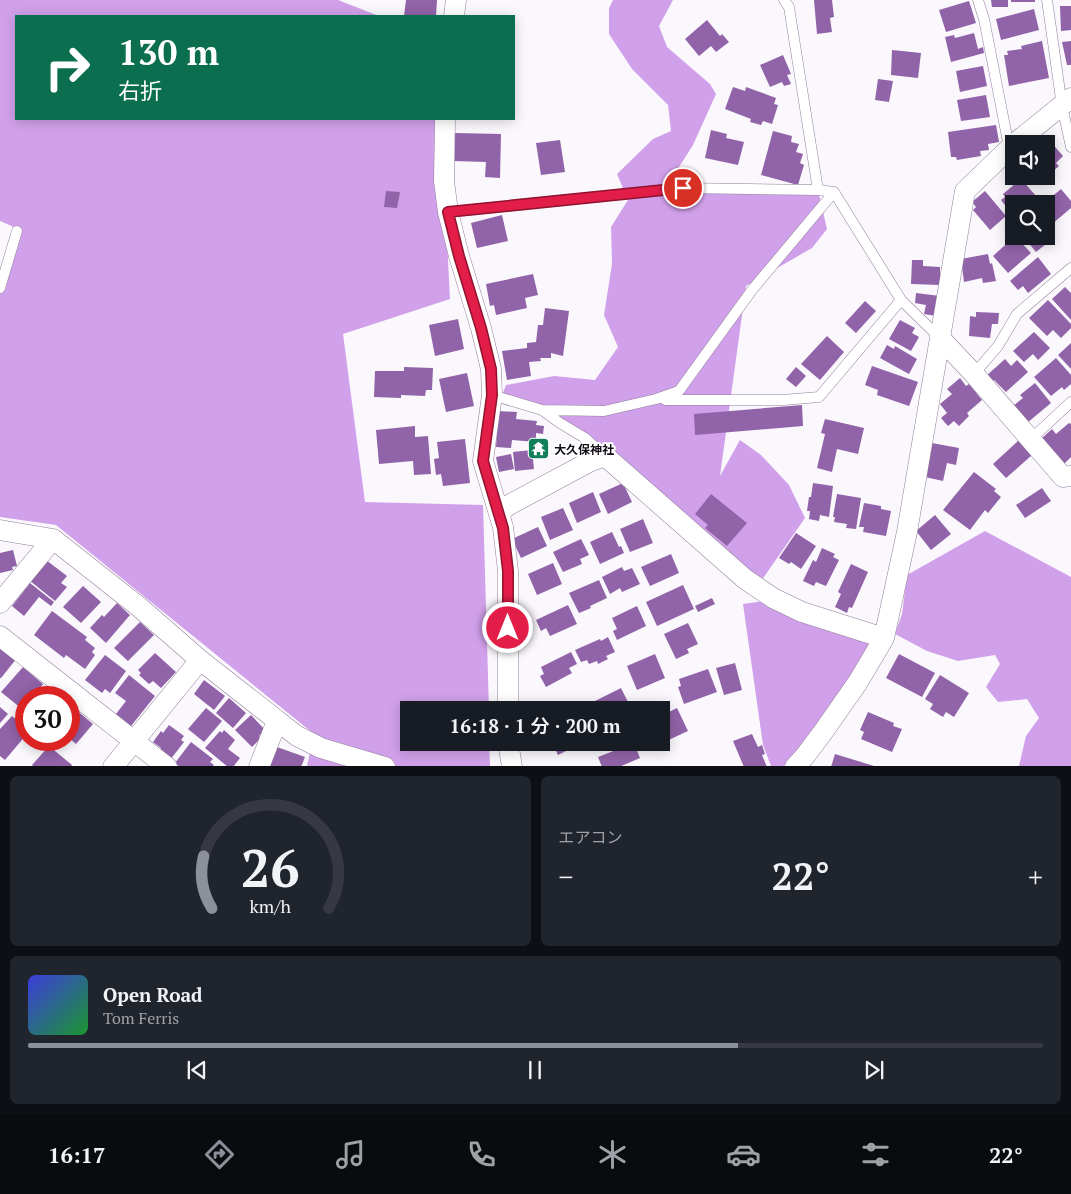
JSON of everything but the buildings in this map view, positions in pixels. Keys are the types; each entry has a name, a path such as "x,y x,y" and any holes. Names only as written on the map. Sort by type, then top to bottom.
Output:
{"street":[{"path":"454,15 456,0"},
{"path":"1025,135 1066,102"},
{"path":"445,120 444,181 448,212 491,369 492,395 483,461 503,528 508,571 508,701"},
{"path":"794,766 823,732 858,682 884,638 907,532 965,191 1005,152"},
{"path":"940,338 974,374 1062,477 1071,476"},
{"path":"499,514 506,506 605,456 745,579 773,598 802,612 884,638"},
{"path":"0,530 53,539 138,606 200,660 297,736 321,748 385,766"},
{"path":"0,603 53,539"},
{"path":"0,636 167,766"},
{"path":"113,766 200,660"},
{"path":"259,766 277,721"},
{"path":"510,751 512,766"}],"lane":[{"path":"784,0 789,7 818,190"},
{"path":"978,0 1010,135"},
{"path":"1047,0 1066,102 1071,147"},
{"path":"448,212 683,188 818,190 834,192"},
{"path":"834,192 901,300 940,338"},
{"path":"492,395 542,410 604,411 656,400 679,392 752,290 834,192"},
{"path":"0,288 17,231"},
{"path":"974,374 998,346 1018,314 1071,268"},
{"path":"656,400 783,400 820,397 901,300"},
{"path":"1031,439 1071,402"},
{"path":"542,410 585,438 605,456"}],"shaded area":[{"path":"0,0 338,0 376,15 15,15 15,120 445,120 444,181 450,299 343,334 365,502 483,505 489,701 400,701 400,751 489,751 490,766 307,766 314,734 56,525 0,517 0,272 16,228 0,221"},
{"path":"613,0 673,0 659,26 667,47 710,84 716,94 693,145 665,189 818,190 827,229 812,248 746,286 720,476 740,440 761,455 789,485 805,518 757,587 605,456 542,410 501,398 506,385 554,376 595,380 618,347 604,315 612,264 611,227 628,200 617,174 653,139 671,131 668,105 632,69 609,34 609,8"},
{"path":"985,531 1071,577 1071,766 1019,766 1026,736 1039,718 1027,699 998,702 986,687 1000,664 995,655 958,661 927,651 895,634 902,614 907,575"},
{"path":"764,601 871,644 848,685 795,759 783,766 771,766 763,745 743,604"}],"place":[{"name":"大久保神社","path":"538,449"}],"route":[{"path":"508,628 508,571 503,528 483,461 492,395 491,369 448,212 683,188"}]}
